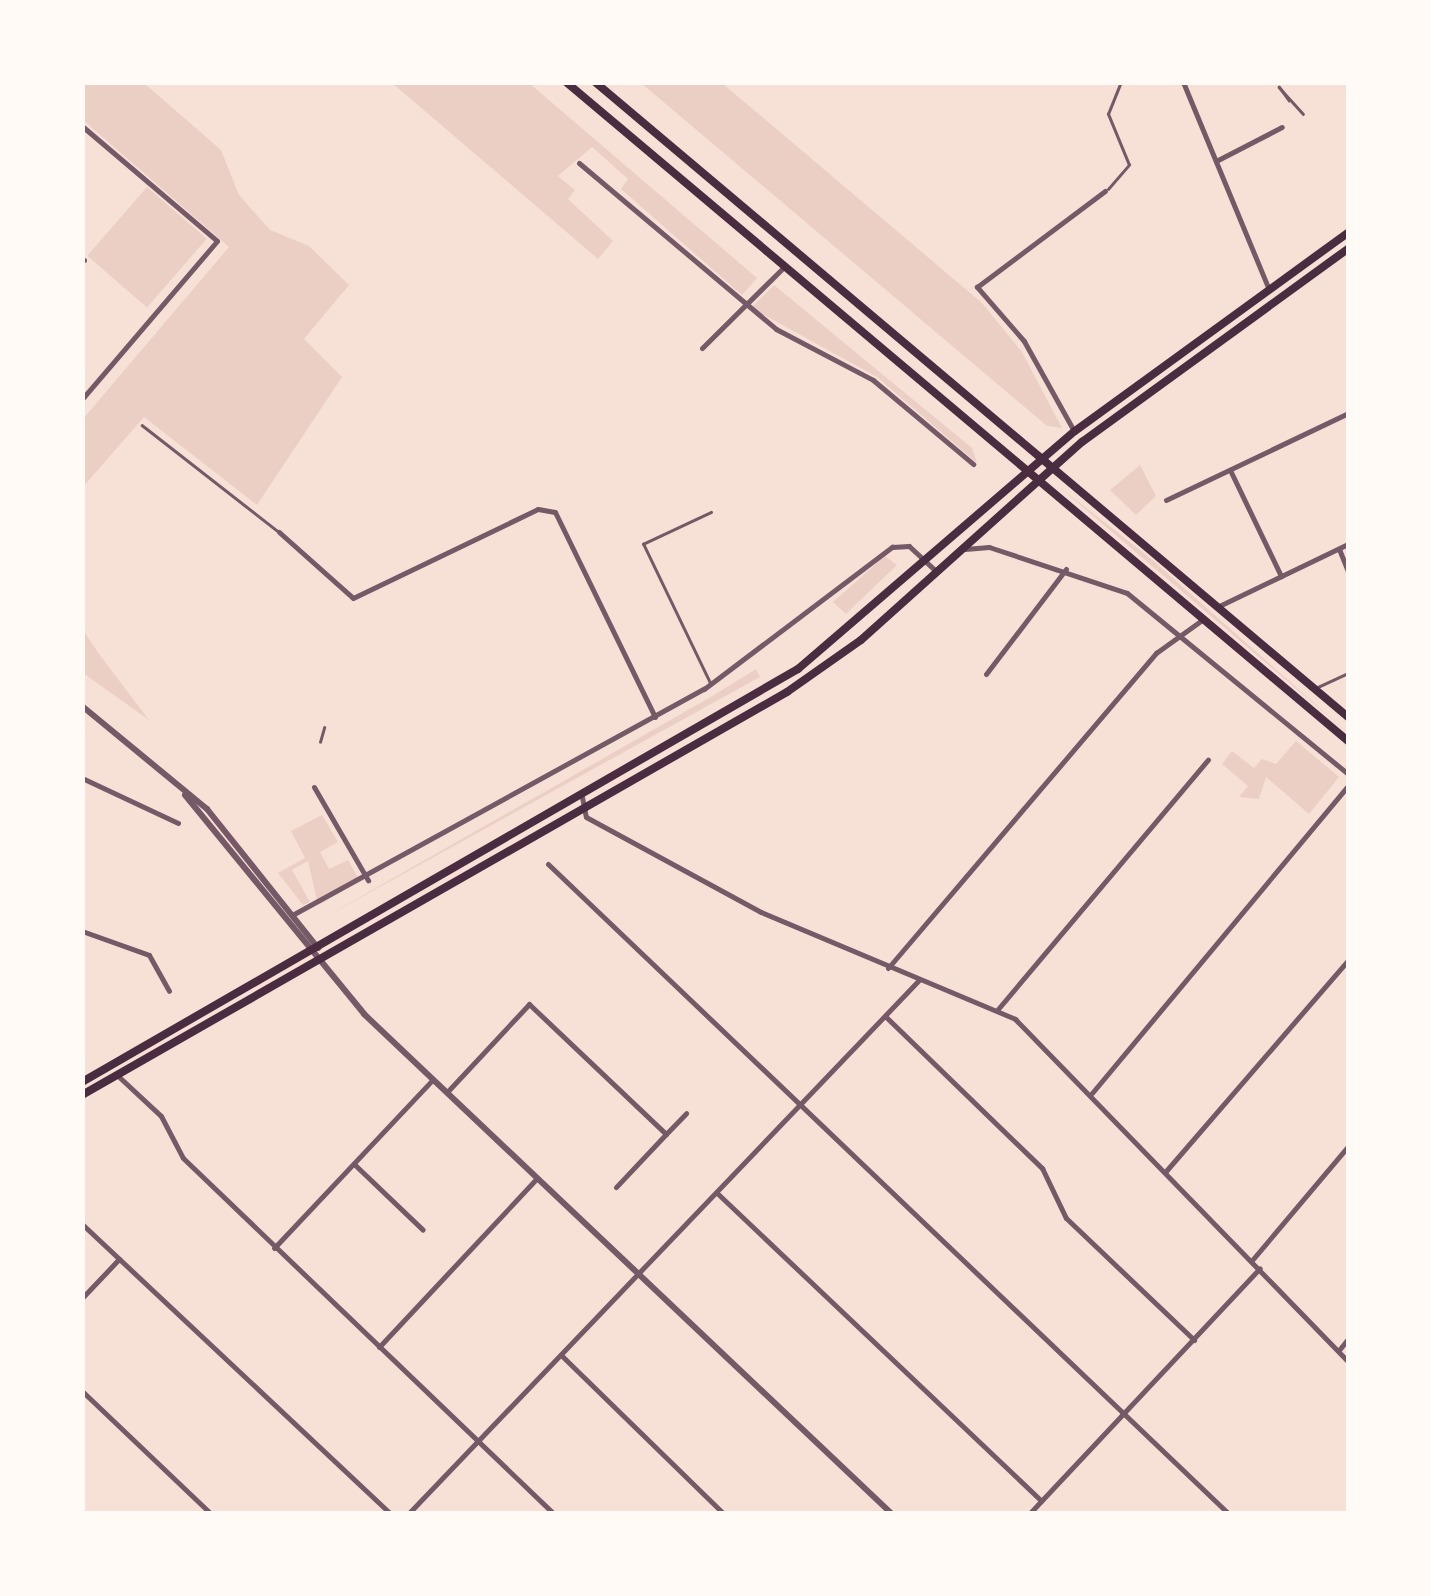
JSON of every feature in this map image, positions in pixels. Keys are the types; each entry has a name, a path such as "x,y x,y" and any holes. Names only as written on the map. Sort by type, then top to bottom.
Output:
{"main road":[{"path":"566,82 1348,741"},
{"path":"595,82 1348,717"},
{"path":"82,1082 798,669 926,562 1028,468 1268,287 1348,233"},
{"path":"82,1095 786,692 937,572 1052,468 1348,249"}],"street":[{"path":"1183,82 1268,287"},
{"path":"82,126 218,241 82,400"},
{"path":"1216,161 1282,126"},
{"path":"579,163 748,308 873,380 972,464"},
{"path":"1075,431 1024,341 976,286 1105,191"},
{"path":"702,348 748,308 785,266"},
{"path":"1166,500 1348,413"},
{"path":"1230,470 1281,577"},
{"path":"280,532 353,598 550,509 656,717"},
{"path":"985,529 990,547"},
{"path":"1216,608 1348,544"},
{"path":"294,914 368,880 711,684 892,547 910,546 937,572"},
{"path":"962,550 990,547 1066,569 1127,593 1348,774"},
{"path":"1338,549 1348,570"},
{"path":"986,674 1066,569"},
{"path":"1184,602 1186,624"},
{"path":"888,968 1178,632 1186,624 1205,620"},
{"path":"82,706 185,795 294,914 318,946 320,960"},
{"path":"998,1009 1208,760"},
{"path":"82,778 178,823"},
{"path":"1092,1092 1348,786"},
{"path":"314,787 368,880"},
{"path":"185,795 308,952 448,1092 892,1514"},
{"path":"583,795 581,812 768,915 888,968 998,1009 1092,1092 1348,1361"},
{"path":"548,864 1228,1514"},
{"path":"82,931 149,956 168,991"},
{"path":"1166,1171 1348,960"},
{"path":"408,1514 918,980"},
{"path":"448,1092 529,1004 666,1134"},
{"path":"885,1016 1044,1170 1066,1218 1194,1340"},
{"path":"116,1074 154,1108 183,1158 554,1514"},
{"path":"274,1248 434,1078"},
{"path":"616,1188 686,1113"},
{"path":"1252,1259 1348,1146"},
{"path":"354,1164 424,1230"},
{"path":"378,1347 538,1178"},
{"path":"716,1192 1041,1501"},
{"path":"82,1224 390,1514"},
{"path":"82,1298 119,1259"},
{"path":"1029,1514 1260,1268"},
{"path":"1339,1350 1348,1338"},
{"path":"561,1354 724,1514"},
{"path":"82,1391 211,1514"}],"lane":[{"path":"1105,191 1129,165 1108,114 1121,82"},
{"path":"1289,101 1303,114"},
{"path":"142,426 280,532"},
{"path":"711,512 643,544 711,684"},
{"path":"1315,689 1348,673"},
{"path":"320,742 324,728"}],"shaded area":[{"path":"83,82 144,83 221,150 239,195 270,230 309,246 349,285 304,339 342,377 257,505 144,417 83,487 83,419 229,247 83,120"},
{"path":"392,83 529,83 757,278 742,295 621,189 628,179 592,147 558,176 575,190 568,199 613,241 598,259"},
{"path":"641,83 722,83 982,303 1022,352 1062,428 1047,426"},
{"path":"147,187 207,239 147,308 87,256"},
{"path":"774,285 972,448 977,463 877,377 759,312 753,306"},
{"path":"1140,465 1156,496 1136,515 1110,490"},
{"path":"1058,486 1149,557 1348,733 1292,685"},
{"path":"885,556 897,565 846,614 833,602"},
{"path":"83,630 99,654 149,720 83,673"},
{"path":"756,669 760,677 318,921 709,698"},
{"path":"1296,741 1339,777 1309,814 1266,777 1259,799 1239,797 1248,786 1222,764 1232,751 1254,768 1262,759 1276,764"},
{"path":"322,815 338,842 320,852 329,869 348,860 360,881 318,905 308,861 292,870 310,902 303,905 278,873 305,858 291,831"}]}
